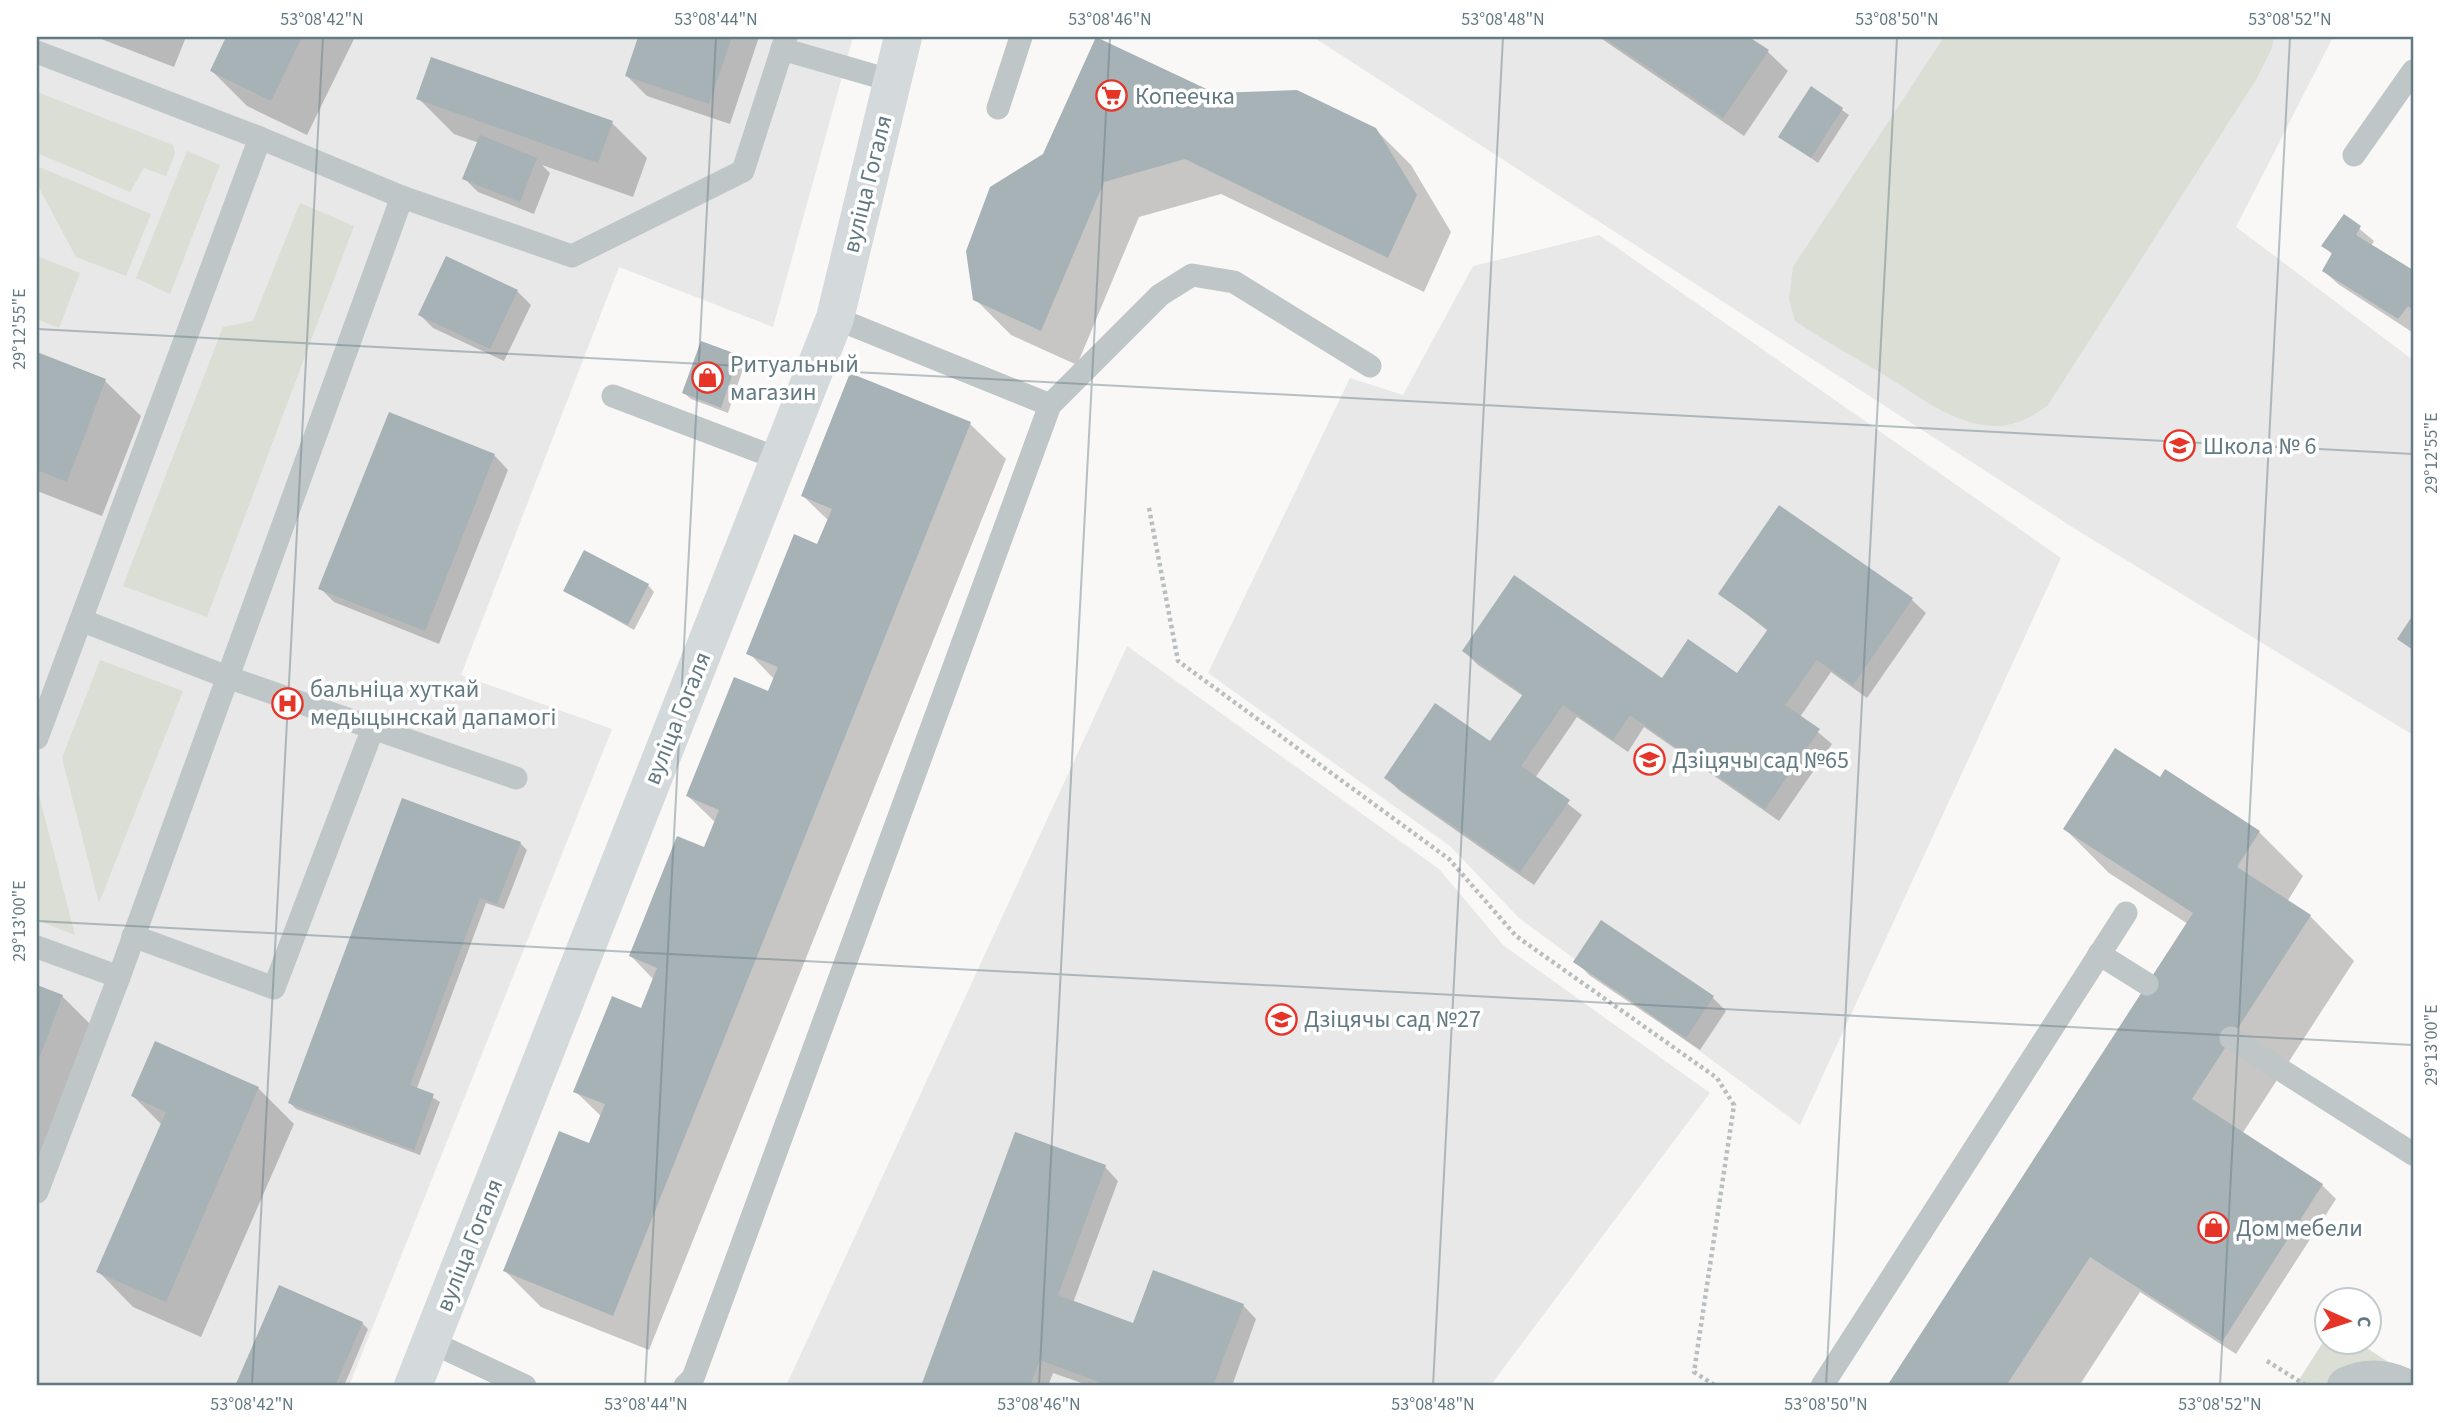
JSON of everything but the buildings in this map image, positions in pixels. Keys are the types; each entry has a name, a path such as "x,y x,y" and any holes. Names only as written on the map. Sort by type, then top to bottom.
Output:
{"main road":[{"name":"вуліца Гогаля","path":"413,1386 835,318 904,37"}],"street":[{"path":"2346,1386 2367,1378 2387,1380 2402,1386"}],"lane":[{"path":"998,108 1021,37"},
{"path":"37,52 260,138 402,197 572,256 743,171 784,43 893,81"},
{"path":"2354,155 2413,71"},
{"path":"37,738 260,138"},
{"path":"37,1192 119,976 402,197"},
{"path":"685,1386 693,1378 1050,405 1160,295 1192,275 1234,282 1370,366"},
{"path":"835,318 1050,405"},
{"path":"613,396 779,459"},
{"path":"81,620 227,677 516,778"},
{"path":"133,936 274,988 373,728"},
{"path":"1822,1386 2126,913"},
{"path":"37,947 119,976"},
{"path":"2099,954 2147,984"},
{"path":"2231,1038 2413,1154"},
{"path":"430,1342 525,1386"}],"path":[{"path":"1149,508 1178,662 1449,859 1516,936 1717,1078 1734,1105 1694,1372 1716,1386"},
{"path":"2267,1361 2307,1386"}],"shaded area":[{"name":"бальніца хуткай медыцынскай дапамогі","path":"37,37 853,37 773,327 619,267 461,675 612,729 349,1386 37,1386"},
{"name":"Школа № 6","path":"1313,37 2333,37 2236,227 2413,360 2413,735 2080,532"},
{"path":"1944,37 2274,37 2272,48 2257,78 2048,405 2026,419 2002,426 1970,422 1931,405 1795,321 1789,299 1793,267"},
{"path":"37,92 173,145 175,153 166,176 144,168 130,192 37,153"},
{"path":"187,151 220,165 170,294 136,278"},
{"path":"37,166 151,214 126,276 76,257 37,184"},
{"path":"300,203 354,226 207,617 123,586 223,327 253,321"},
{"name":"Дзіцячы сад №65","path":"1599,235 2061,558 1800,1125 1519,918 1450,846 1208,673 1350,378 1403,395 1473,266"},
{"path":"37,256 80,273 59,328 37,319"},
{"name":"Дзіцячы сад №27","path":"1127,646 1439,869 1503,945 1710,1093 1490,1386 786,1386"},
{"path":"100,660 183,691 99,903 62,758"},
{"path":"39,795 75,935 37,920"},
{"path":"2314,1356 2379,1356 2413,1378 2346,1386 2295,1386"}],"place":[{"name":"Копеечка","path":"1112,96"},
{"name":"Ритуальный магазин","path":"707,378"},
{"name":"Школа № 6","path":"2180,446"},
{"name":"бальніца хуткай медыцынскай дапамогі","path":"287,703"},
{"name":"Дзіцячы сад №65","path":"1649,760"},
{"name":"Дзіцячы сад №27","path":"1281,1019"},
{"name":"Дом мебели","path":"2213,1228"}]}
